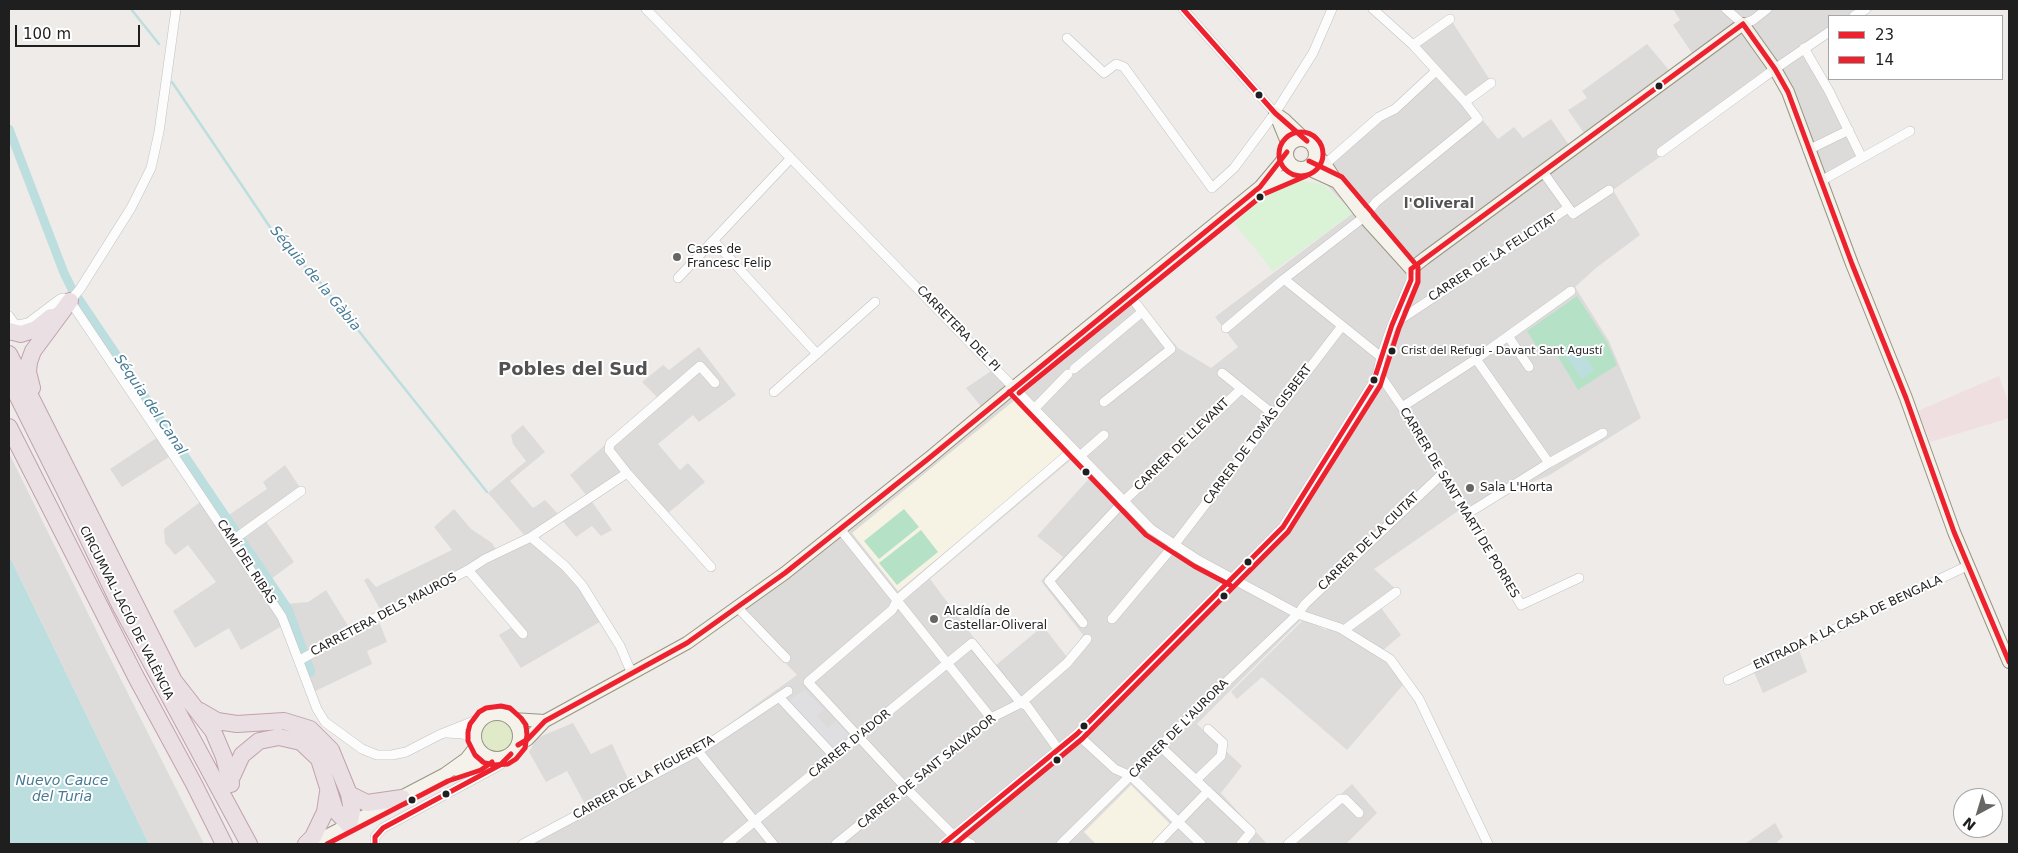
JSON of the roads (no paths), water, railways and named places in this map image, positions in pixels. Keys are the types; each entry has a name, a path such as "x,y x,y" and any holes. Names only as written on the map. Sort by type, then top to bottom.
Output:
{"highway":[{"path":"9,331 21,334 36,330 75,295"},
{"path":"68,470 30,384 28,372 33,351 75,295"},
{"path":"9,354 174,681 213,731 224,757 248,843"},
{"name":"CIRCUMVAL·LACIÓ DE VALÈNCIA","path":"9,379 120,606 248,843"},
{"path":"9,386 77,560"},
{"name":"CIRCUMVAL·LACIÓ DE VALÈNCIA","path":"9,427 136,677 224,844"},
{"path":"191,705 217,721 237,724 284,721 310,729 332,750 349,794 352,811 350,825"},
{"path":"230,780 242,755 259,741 279,737 301,742 319,759 335,810 350,825"},
{"path":"306,844 313,837 326,812 328,787"},
{"path":"349,794 367,803 402,798"}],"street":[{"path":"9,316 18,325 28,323 60,298 75,295 131,208 151,168 159,132 176,9"},
{"name":"CARRETERA DEL PI","path":"646,9 1151,529 1198,560 1298,614 1344,630 1390,660 1410,685 1427,714 1488,844"},
{"path":"943,844 1077,734 1283,527 1378,372 1392,325 1411,280 1411,269 1337,182 1312,164 1316,154 1312,144 1275,113 1183,9"},
{"path":"1067,38 1104,73 1116,64 1124,67 1212,188 1234,168 1275,113 1314,53 1332,9"},
{"path":"1226,328 1364,216 1376,202 1478,119 1413,45 1374,9"},
{"path":"1726,9 1743,24 1788,92 1808,150 1906,398 1967,566 2009,662"},
{"path":"1411,269 1743,24 1753,20 1767,9"},
{"path":"1413,45 1450,19"},
{"path":"1661,152 1828,33"},
{"path":"1804,48 1829,91 1862,158"},
{"path":"1260,187 1316,167 1379,117 1395,109 1436,71"},
{"path":"1465,102 1491,83"},
{"path":"1275,113 1288,150 1289,162 1298,168 1316,167"},
{"path":"1808,150 1849,130"},
{"path":"1821,181 1910,131"},
{"path":"445,733 463,734 476,742 488,756 500,758 528,739 545,722 688,643 738,608 928,459 1128,293 1260,187 1297,140 1307,141"},
{"path":"678,278 792,158"},
{"path":"1543,172 1571,212"},
{"name":"CARRER DE LA FELICITAT","path":"1392,325 1609,190"},
{"path":"714,241 817,354"},
{"path":"1284,280 1381,358"},
{"path":"1402,407 1476,359 1571,291"},
{"path":"1104,402 1171,349 1128,293"},
{"name":"CAMÍ DEL RIBÀS","path":"75,295 282,617 320,716 325,722 362,750 377,755 392,755 406,752 445,733 484,718"},
{"path":"774,392 875,302"},
{"path":"1035,408 1071,372 1142,312"},
{"name":"CARRER DE TOMÀS GISBERT","path":"1112,619 1175,544 1342,326"},
{"path":"1508,336 1529,367"},
{"path":"1476,359 1549,463"},
{"path":"711,567 627,473 609,450 610,444 700,366 716,384"},
{"name":"CARRER DE SANT MARTÍ DE PORRES","path":"1378,372 1402,407 1468,514 1521,606 1579,578"},
{"path":"1222,373 1274,415"},
{"name":"CARRER DE LLEVANT","path":"1083,623 1049,581 1124,500 1240,389"},
{"path":"1468,514 1549,463 1603,433"},
{"path":"971,844 953,835 906,788 808,682 892,610 898,599 1077,453 1104,435"},
{"name":"CARRETERA DELS MAUROS","path":"300,660 375,618 468,570 485,559 531,537 627,473"},
{"name":"CARRER DE LA CIUTAT","path":"1298,614 1305,604 1442,473"},
{"path":"233,540 301,491"},
{"path":"840,529 898,599 991,718"},
{"path":"531,537 565,566 582,584 620,646 632,674"},
{"name":"ENTRADA A LA CASA DE BENGALA","path":"1728,680 1967,566"},
{"name":"CARRETERA DELS MAUROS","path":"468,570 523,634"},
{"path":"1344,630 1396,592"},
{"path":"738,608 786,658"},
{"name":"CARRER DE L'AURORA","path":"1061,844 1298,614"},
{"name":"CARRER DE SANT SALVADOR","path":"836,844 991,718 1020,703 1067,662 1086,638"},
{"name":"CARRER D'ADOR","path":"727,844 972,644 1020,703"},
{"name":"CARRER DE LA FIGUERETA","path":"522,844 698,751 788,692"},
{"path":"779,697 834,757"},
{"path":"1020,703 1027,706 1058,749"},
{"path":"375,844 375,837 383,828 500,765 520,739 519,728 512,719 502,713 489,715 484,718 477,727 476,742 466,759 451,772"},
{"path":"512,719 545,722"},
{"path":"1196,780 1220,756 1224,743 1208,729"},
{"path":"1077,734 1115,769 1131,776 1201,844"},
{"path":"1160,746 1251,832 1240,844"},
{"path":"698,751 774,844"},
{"path":"311,844 451,772 478,763 488,756"},
{"path":"464,785 475,775 488,756"},
{"path":"451,772 466,772 468,777 464,785"},
{"path":"1157,844 1208,791"},
{"path":"1288,844 1340,798 1345,799 1359,813"}],"water":[{"path":"1577,345 1594,370 1582,379 1564,354"},
{"name":"Nuevo Cauce del Turia","path":"9,555 149,844 9,844"}],"waterway":[{"name":"Séquia de la Gàbia","path":"131,9 159,44"},
{"name":"Séquia de la Gàbia","path":"172,82 276,236 319,281 487,492"},
{"name":"Séquia del Canal","path":"9,129 64,273 72,289 288,609 311,672"}],"place":[{"name":"Cases de Francesc Felip","path":"677,257"},
{"name":"Crist del Refugi - Davant Sant Agustí","path":"1392,351"},
{"name":"Sala L'Horta","path":"1470,488"},
{"name":"Alcaldía de Castellar-Oliveral","path":"934,619"}],"district":[{"name":"l'Oliveral","path":"1439,204"},
{"name":"Pobles del Sud","path":"573,370"}]}
